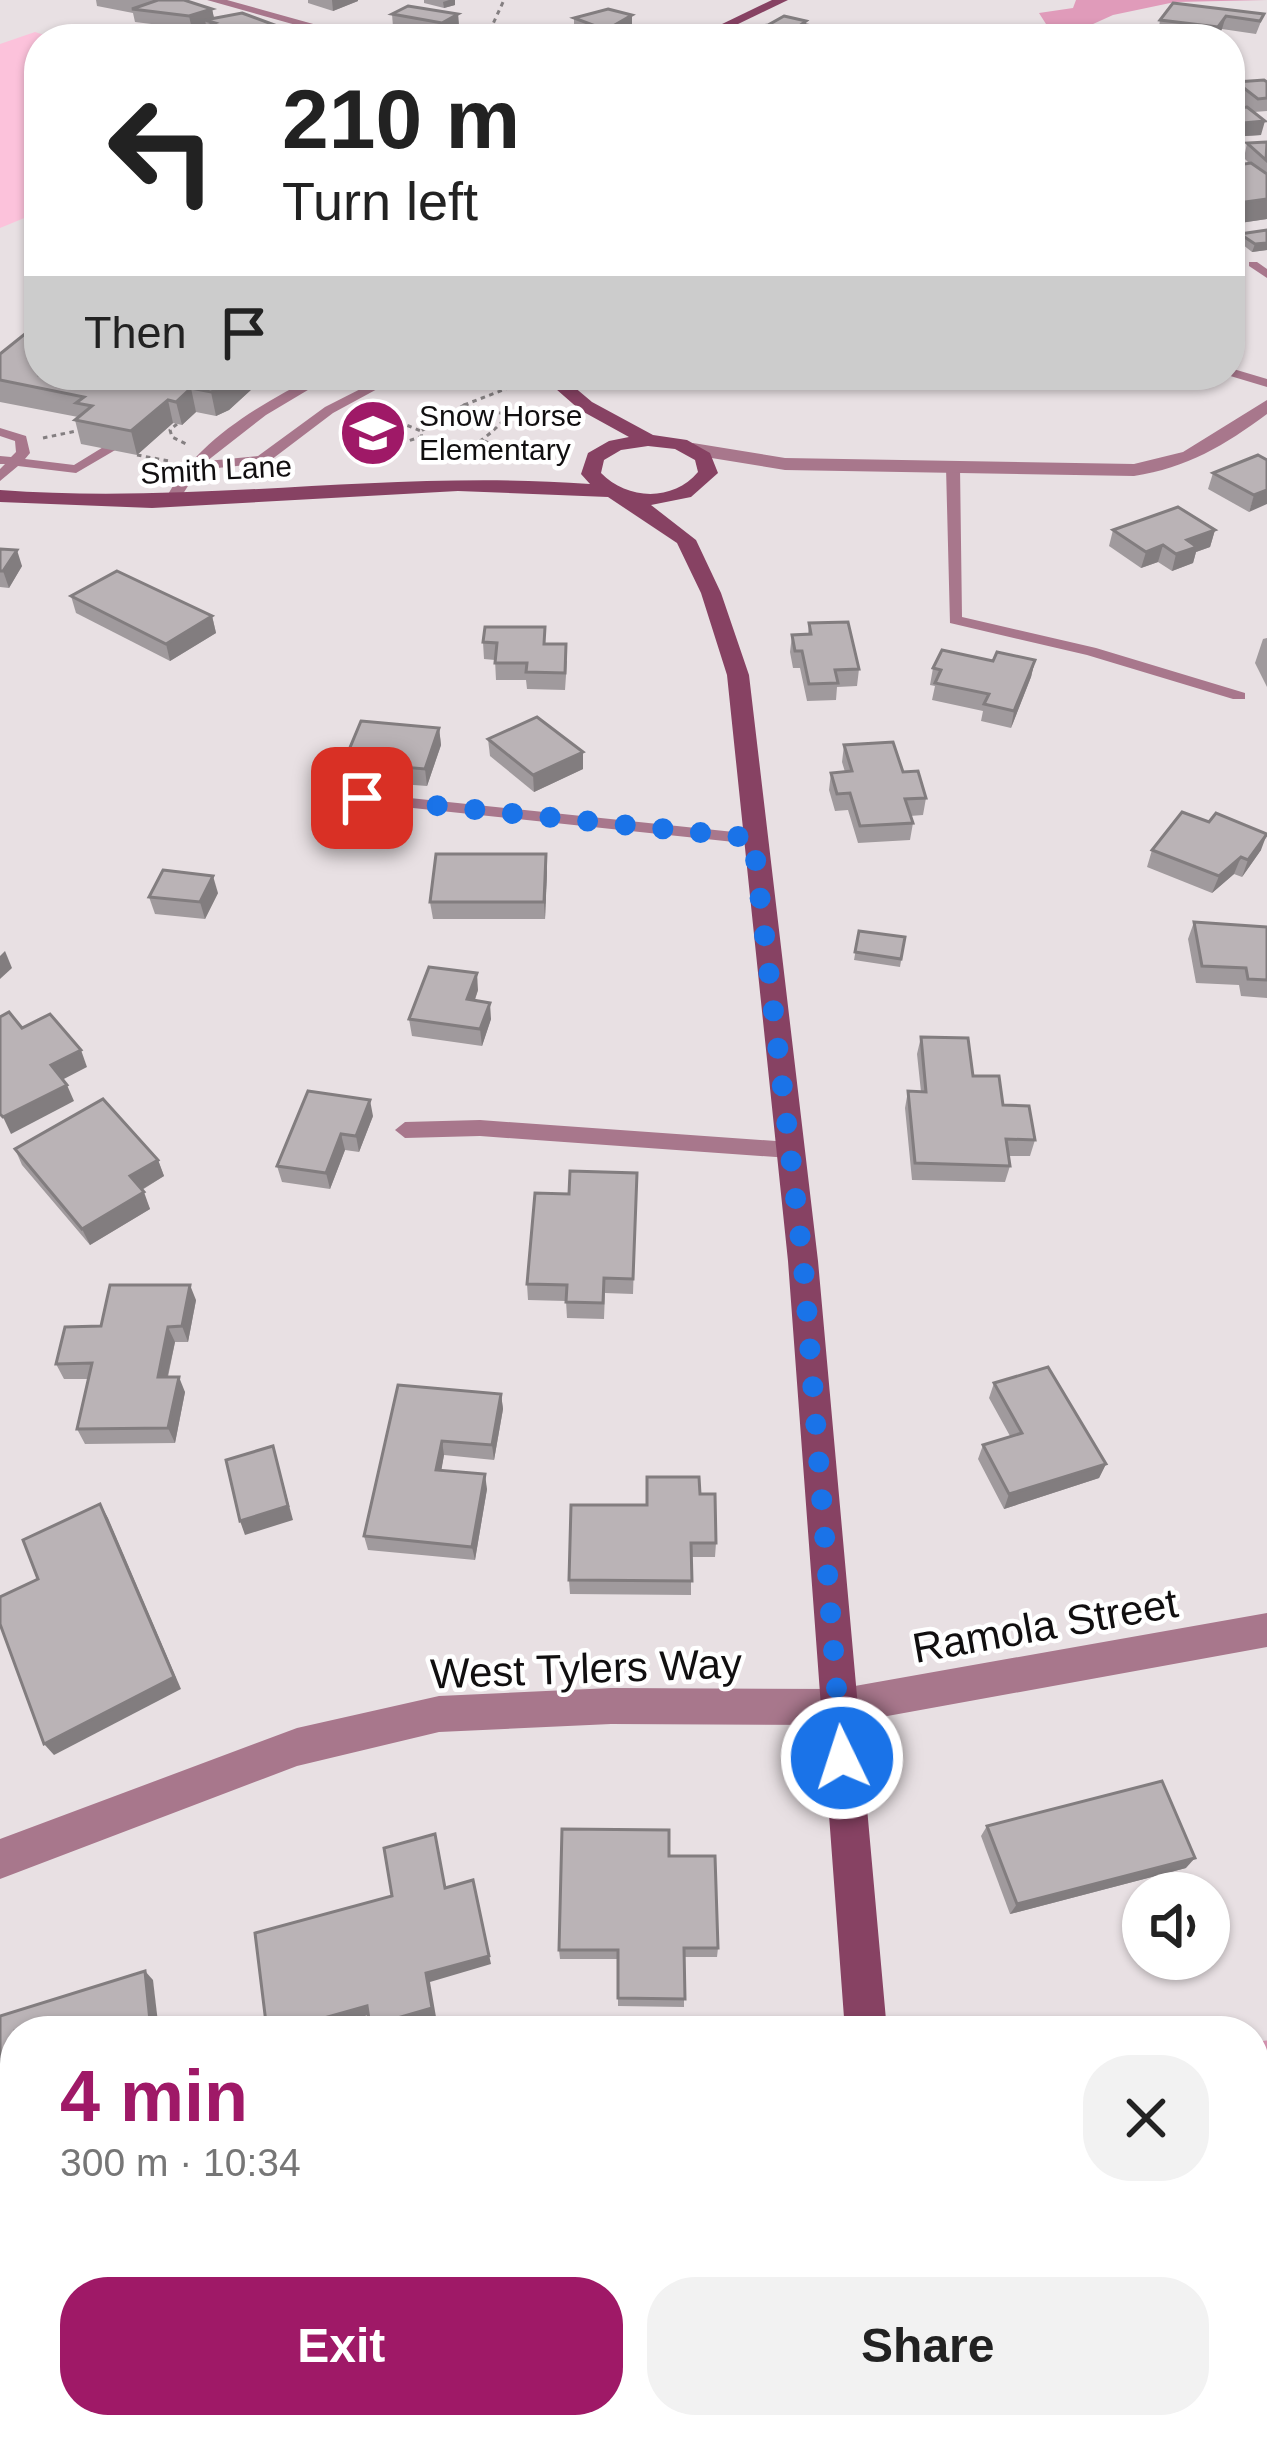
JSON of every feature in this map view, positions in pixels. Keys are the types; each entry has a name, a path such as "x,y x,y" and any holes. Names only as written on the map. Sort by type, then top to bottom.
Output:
{"street":[{"path":"213,0 306,24"},
{"path":"247,8 272,0"},
{"path":"730,24 782,0"},
{"path":"567,390 648,440 785,464 1134,470 1172,466 1203,452 1267,405"},
{"path":"586,406 601,431 600,454 591,474 686,540"},
{"name":"Smith Lane","path":"506,484 648,440"},
{"path":"693,449 708,465 704,482"},
{"path":"785,464 704,482 682,494 686,540 711,593 738,675 790,1150 865,2016"},
{"name":"Smith Lane","path":"0,496 120,505 506,484 618,494 682,494"},
{"name":"Ramola Street","path":"838,1707 1267,1630"},
{"name":"West Tylers Way","path":"0,1859 297,1747 439,1714 611,1706 838,1707"}],"lane":[{"path":"1253,264 1267,274"},
{"path":"171,502 186,465 301,390"},
{"path":"186,465 262,460 329,410 368,390"},
{"path":"0,432 21,439 23,453 7,461 0,477"},
{"path":"7,461 76,469 110,449"},
{"path":"953,467 955,620 1091,651 1240,696"},
{"path":"362,798 753,838"},
{"path":"405,1130 481,1128 790,1150"}],"path":[{"path":"376,474 374,465 382,455 464,405 503,390"},
{"path":"464,405 502,410 507,418"},
{"path":"385,416 420,434 423,447 456,455 484,441 507,418 559,419"},
{"path":"177,424 170,430 172,436 196,447"},
{"path":"43,438 90,428"},
{"path":"484,441 536,462"},
{"path":"137,454 186,465"}],"shaded area":[{"path":"1076,0 1267,0 1175,2 1093,24 1046,24 1039,13 1073,8"},
{"path":"24,36 24,218 0,228 0,44"}],"building":[{"path":"158,0 184,0 212,9 189,16 132,9"},
{"path":"1173,3 1264,14 1260,21 1226,16 1220,24 1160,20"},
{"path":"408,6 458,14 442,23 392,14"},
{"path":"608,9 632,15 616,24 590,24 574,18"},
{"path":"242,13 272,24 212,24 205,20"},
{"path":"784,16 806,21 802,24 770,24"},
{"path":"1245,81 1267,82 1267,98 1258,99 1245,89"},
{"path":"1247,107 1265,121 1245,123"},
{"path":"1267,142 1266,160 1247,143"},
{"path":"1245,164 1267,174 1267,199 1245,202"},
{"path":"1267,230 1267,243 1255,244 1245,233"},
{"path":"24,335 24,385 0,380 0,354"},
{"path":"49,390 189,390 176,402 168,400 131,431 75,420 92,406 76,403 84,397"},
{"path":"1258,455 1267,460 1267,490 1254,495 1213,473"},
{"path":"1178,507 1215,530 1187,540 1197,547 1176,554 1163,545 1146,552 1113,530"},
{"path":"0,549 17,550 3,571 0,571"},
{"path":"117,571 212,616 166,644 71,596"},
{"path":"848,622 859,669 835,670 838,683 809,684 802,651 795,651 792,635 811,634 809,623"},
{"path":"485,627 545,627 544,644 566,644 565,673 526,672 527,663 495,663 497,643 483,642"},
{"path":"942,650 993,661 997,652 1035,660 1014,711 984,704 989,694 935,683 941,670 933,668"},
{"path":"537,717 583,752 533,775 488,739"},
{"path":"361,721 439,728 425,769 344,762"},
{"path":"893,742 903,772 918,771 926,798 905,799 913,823 860,826 850,793 837,794 831,773 852,771 844,745"},
{"path":"1182,812 1209,822 1216,813 1267,834 1248,860 1241,857 1219,876 1152,850"},
{"path":"436,854 546,854 544,902 430,902"},
{"path":"163,870 213,876 200,902 149,897"},
{"path":"1194,922 1267,927 1267,980 1248,979 1246,968 1202,966"},
{"path":"859,931 905,937 901,959 855,952"},
{"path":"429,967 477,973 467,999 490,1003 480,1029 409,1019"},
{"path":"9,1012 22,1028 50,1014 81,1050 51,1065 67,1085 3,1117 0,1017"},
{"path":"921,1037 968,1038 973,1076 999,1076 1003,1105 1029,1106 1035,1140 1006,1139 1010,1166 915,1163 908,1091 926,1092"},
{"path":"308,1091 370,1100 356,1136 341,1134 326,1173 277,1166"},
{"path":"103,1099 158,1160 130,1176 144,1192 82,1229 15,1149"},
{"path":"570,1171 637,1173 633,1279 604,1278 603,1303 566,1302 567,1285 527,1284 535,1193 569,1194"},
{"path":"110,1285 190,1285 182,1326 168,1327 158,1377 179,1377 168,1428 77,1429 92,1363 56,1364 65,1327 101,1326"},
{"path":"1048,1367 1106,1464 1009,1494 983,1445 1022,1433 994,1383"},
{"path":"398,1385 501,1394 492,1445 442,1441 436,1470 485,1474 472,1547 364,1536"},
{"path":"273,1446 288,1506 240,1521 226,1460"},
{"path":"647,1477 699,1477 700,1494 715,1494 716,1543 691,1543 692,1581 569,1580 571,1505 647,1505"},
{"path":"100,1504 174,1677 44,1744 0,1624 0,1597 38,1579 23,1540"},
{"path":"1162,1781 1195,1858 1122,1872 1122,1877 1017,1904 987,1826"},
{"path":"562,1829 669,1830 669,1856 715,1856 718,1948 684,1948 685,1999 618,1998 618,1950 559,1950"},
{"path":"435,1834 445,1888 473,1880 489,1956 426,1973 432,2008 404,2016 368,2016 367,2006 331,2016 265,2016 255,1933 392,1896 384,1848"},
{"path":"145,1971 150,2016 0,2016"}],"place":[{"name":"Snow Horse Elementary","path":"373,433"}],"route":[{"path":"362,798 753,838 803,1261 842,1758"}]}
